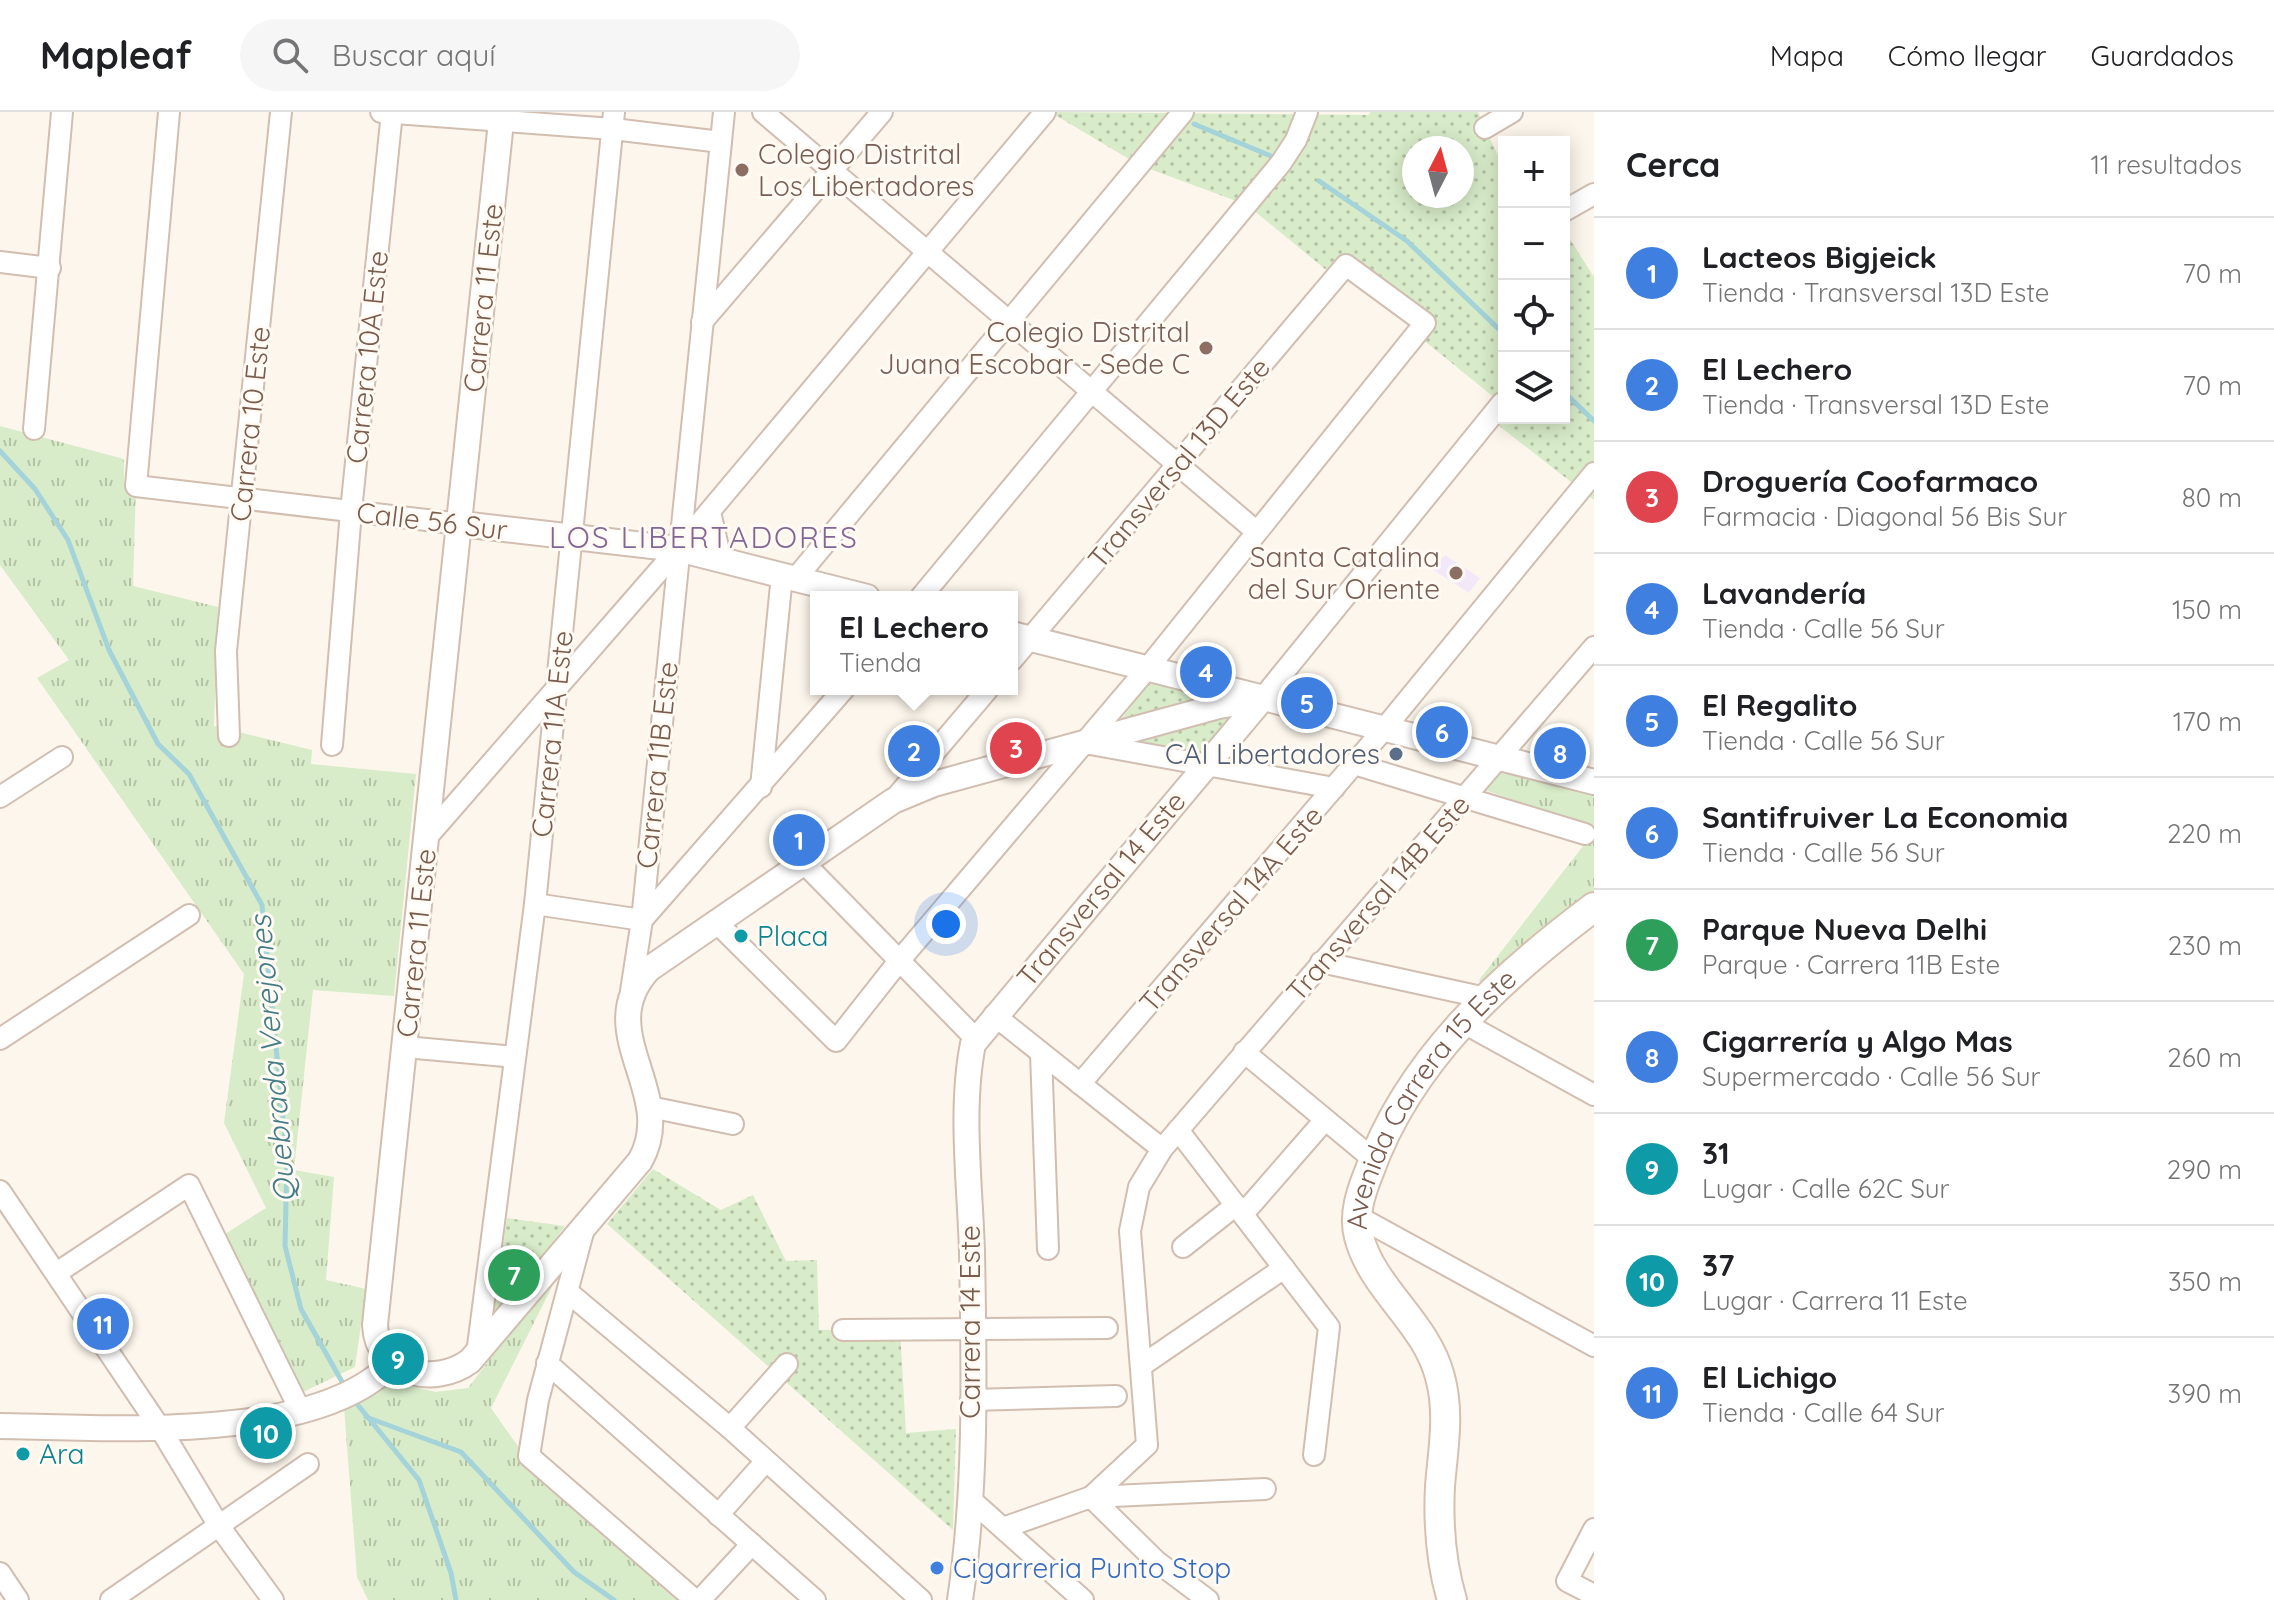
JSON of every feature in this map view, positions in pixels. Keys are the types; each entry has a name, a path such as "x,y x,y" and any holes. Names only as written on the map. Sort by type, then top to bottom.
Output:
{"main road":[{"name":"Avenida Carrera 15 Este","path":"1452,1600 1441,1537 1445,1409 1440,1376 1422,1334 1369,1263 1358,1234 1357,1216 1373,1159 1396,1113 1462,1022 1524,962 1594,907"}],"street":[{"path":"34,429 62,112"},
{"name":"Calle 56 Sur","path":"169,112 136,486 678,549 844,591"},
{"name":"Carrera 10 Este","path":"229,736 226,651 281,112"},
{"path":"389,112 614,120 721,142"},
{"name":"Carrera 10A Este","path":"332,745 389,112"},
{"name":"Carrera 11B Este","path":"477,1354 645,1151 651,1129 650,1107 626,1015 642,920 724,112"},
{"path":"716,922 836,1041 899,961 1147,669 1257,532 763,112"},
{"path":"702,322 882,112"},
{"path":"427,837 710,512 1045,112"},
{"path":"761,787 789,577 1010,321 1183,112"},
{"path":"926,591 1281,163 1296,140 1307,112"},
{"path":"1485,128 1512,112"},
{"name":"Carrera 11 Este","path":"393,1362 378,1344 375,1325 502,116"},
{"name":"Carrera 11A Este","path":"477,1354 535,904 614,120"},
{"path":"1569,208 1594,194"},
{"path":"0,262 50,268"},
{"name":"Transversal 13D Este","path":"1021,637 1178,464 1346,265 1425,323 1257,532"},
{"path":"631,991 649,969 893,801 934,784 1219,706 1262,699 1498,408"},
{"name":"Transversal 14A Este","path":"1080,1084 1384,729 1594,473"},
{"path":"710,512 721,560"},
{"path":"1021,637 1594,782"},
{"name":"Transversal 14B Este","path":"1091,1497 1147,1445 1131,1246 1132,1216 1139,1187 1162,1149 1178,1130 1594,647"},
{"path":"535,904 642,920 839,695"},
{"path":"893,801 983,695"},
{"name":"Transversal 14 Este","path":"974,1042 1262,699"},
{"path":"1085,743 1334,788"},
{"path":"0,797 62,757"},
{"path":"1354,764 1585,834"},
{"path":"803,862 974,1042"},
{"path":"0,1039 189,915"},
{"path":"1321,962 1486,998"},
{"path":"994,1015 1162,1149"},
{"path":"1462,1022 1594,1095"},
{"name":"Carrera 14 Este","path":"960,1600 970,1499 968,1074 974,1042"},
{"path":"405,1047 515,1057"},
{"path":"1244,1052 1373,1159"},
{"path":"1041,1053 1048,1249"},
{"path":"650,1107 733,1124"},
{"path":"1183,1247 1239,1210 1324,1121"},
{"path":"1178,1130 1329,1327 1314,1455"},
{"path":"58,1272 189,1185 311,1407"},
{"path":"0,1191 58,1272 160,1428 219,1526 273,1600"},
{"path":"1357,1216 1594,1346"},
{"path":"585,1225 569,1293 547,1363 529,1456 697,1600 752,1544"},
{"path":"1141,1366 1284,1268"},
{"path":"569,1293 730,1428 921,1600"},
{"path":"843,1330 1107,1328"},
{"path":"0,1426 160,1428 224,1424 311,1407 360,1388 393,1362 415,1374 434,1376 462,1367 477,1354"},
{"path":"547,1363 815,1600"},
{"path":"730,1428 787,1364"},
{"path":"971,1400 1116,1396"},
{"path":"718,1515 766,1461"},
{"path":"111,1600 308,1464"},
{"path":"1003,1528 1091,1497 1265,1489"},
{"path":"1091,1497 1156,1561 1208,1600"},
{"path":"970,1499 1083,1600"},
{"path":"1594,1529 1567,1581 1594,1595"},
{"path":"0,1573 18,1600"}],"shaded area":[{"name":"Santa Catalina del Sur Oriente","path":"1445,555 1480,578 1469,593 1432,569"}],"green space":[{"path":"1050,112 1369,115 1370,112 1478,112 1498,156 1498,401 1416,334 1425,324 1347,265 1336,278 1247,205 1139,165"},
{"path":"1570,239 1594,277 1594,500 1489,418 1498,407 1498,424 1570,424"},
{"path":"0,426 124,459 124,484 136,486 133,586 218,607 214,726 312,750 311,764 416,774 394,996 313,990 294,1170 334,1177 326,1280 366,1289 355,1367 301,1393 225,1234 266,1208 224,1123 244,974 37,678 69,660 0,565"},
{"path":"1151,680 1225,696 1116,726"},
{"path":"1243,706 1203,754 1124,742"},
{"path":"1500,769 1594,795 1594,828 1485,790"},
{"path":"1594,832 1594,892 1486,983 1479,980"},
{"path":"653,1169 721,1210 753,1195 786,1261 817,1260 819,1330 900,1329 906,1433 956,1429 953,1530 607,1224"},
{"path":"507,1218 565,1226 492,1325"},
{"path":"565,1261 491,1408 532,1466 689,1600 368,1600 357,1577 344,1407 388,1380 436,1392 468,1388"}],"waterway":[{"path":"1194,124 1271,156"},
{"path":"1319,181 1407,241 1498,328"},
{"path":"1570,398 1594,421"},
{"name":"Quebrada Verejones","path":"0,451 35,489 68,540 109,650 158,744 189,774 262,905 287,1159 285,1246 301,1309 345,1387"},
{"name":"Quebrada Verejones","path":"353,1399 419,1480 451,1573 456,1600"},
{"path":"366,1417 461,1452 574,1572 614,1600"}],"place":[{"name":"Colegio Distrital Los Libertadores","path":"742,170"},
{"name":"Colegio Distrital Juana Escobar - Sede C","path":"1206,348"},
{"name":"Santa Catalina del Sur Oriente","path":"1456,573"},
{"name":"Lavandería","path":"1206,672"},
{"name":"El Regalito","path":"1307,703"},
{"name":"Santifruiver La Economia","path":"1442,732"},
{"name":"Droguería Coofarmaco","path":"1016,748"},
{"name":"El Lechero","path":"914,751"},
{"name":"Cigarrería y Algo Mas","path":"1560,753"},
{"name":"CAI Libertadores","path":"1396,754"},
{"name":"Lacteos Bigjeick","path":"799,840"},
{"name":"Placa","path":"741,936"},
{"name":"Parque Nueva Delhi","path":"514,1275"},
{"name":"El Lichigo","path":"103,1324"},
{"name":"31","path":"398,1359"},
{"name":"37","path":"266,1433"},
{"name":"Ara","path":"23,1454"},
{"name":"Cigarreria Punto Stop","path":"937,1568"}],"district":[{"name":"LOS LIBERTADORES","path":"704,538"}]}
